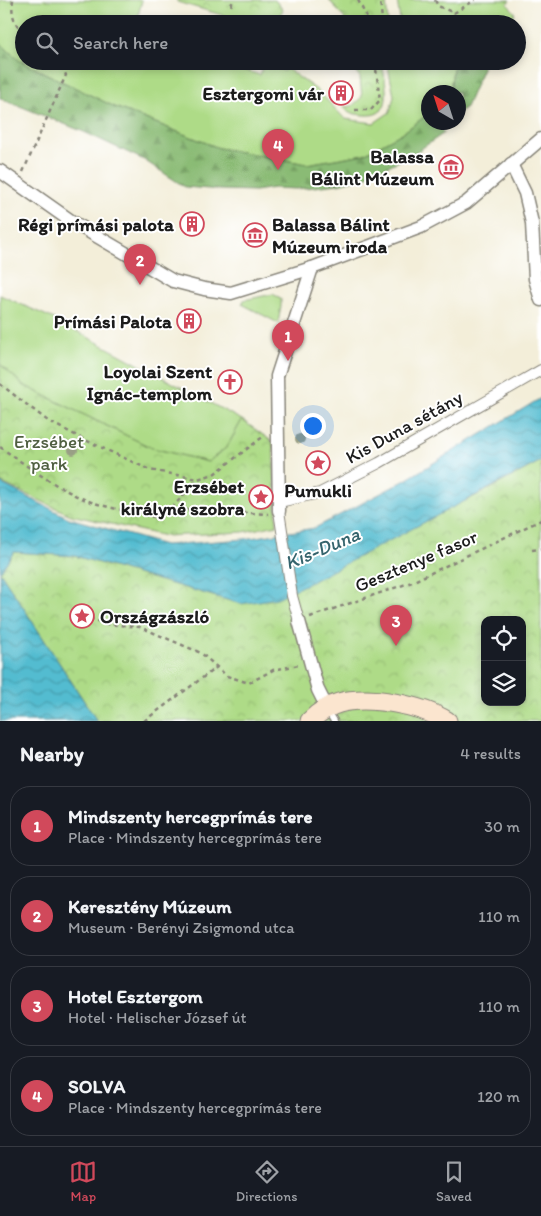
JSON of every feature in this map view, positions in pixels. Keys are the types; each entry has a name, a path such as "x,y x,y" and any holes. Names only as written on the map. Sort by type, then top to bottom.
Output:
{"main road":[{"path":"310,721 331,715 339,703 355,700 407,706 447,721"}],"street":[{"path":"0,171 71,221 173,281 204,289 231,293 312,268 421,227 466,203 541,139"},
{"path":"511,164 525,193 532,223 535,279 541,300"},
{"path":"312,268 277,376 279,507 292,596 318,690 331,715"},
{"name":"Kis Duna sétány","path":"279,507 320,493 379,463 541,370"}],"path":[{"path":"13,0 12,11 15,21"},
{"path":"231,6 233,0"},
{"path":"358,0 366,15"},
{"path":"380,0 382,15"},
{"path":"435,0 438,6 454,13 475,0"},
{"path":"18,184 66,75 63,70"},
{"path":"355,110 371,110 380,100 376,70"},
{"path":"0,384 48,421 83,439 150,470 198,479 214,474 278,426"},
{"path":"0,446 63,489 88,500 154,517 162,516 198,479"},
{"path":"171,508 263,514 279,507"},
{"name":"Gesztenye fasor","path":"299,620 412,582 541,520"},
{"path":"532,550 541,549"},
{"path":"82,616 107,624 140,627 201,653 227,676 249,683 273,670 310,663"},
{"path":"144,721 217,667"}],"green space":[{"path":"0,0 142,0 138,15 15,15 15,56 0,43"},
{"path":"177,0 275,0 283,10 279,15 222,15 177,2"},
{"path":"329,0 386,0 387,15 342,15"},
{"path":"397,0 510,0 507,4 515,12 514,15 399,15"},
{"path":"0,43 15,56 15,70 39,70 115,107 219,148 307,164 364,154 404,132 421,119 421,130 442,130 444,133 412,155 362,178 338,184 297,189 274,188 255,191 185,187 144,160 84,132 0,98"},
{"path":"39,70 244,70 260,75 262,70 289,70 318,91 345,119 374,123 390,112 394,96 389,70 453,70 451,85 421,85 421,119 404,132 364,154 307,164 219,148 115,107"},
{"path":"354,70 383,70 386,87 385,104 381,110 374,114 355,114 343,107 352,106 362,97 360,77"},
{"path":"453,70 482,70 466,107 466,85 451,85"},
{"path":"273,294 281,299 278,323 242,304 244,300"},
{"path":"0,295 52,318 242,420 227,447 208,462 152,448 23,385 0,364"},
{"name":"Erzsébet park","path":"0,364 23,385 152,448 208,462 227,447 242,420 273,442 277,525 243,532 165,536 71,515 0,482"},
{"path":"541,461 541,721 97,721 0,572 14,552 75,556 241,604 480,494"}],"water":[{"name":"Kis-Duna","path":"541,398 541,461 277,598 241,604 75,556 14,552 0,572 0,483 69,518 165,545 244,539 315,528 402,482"},
{"path":"0,572 97,721 0,721"}],"place":[{"name":"Esztergomi vár","path":"341,93"},
{"name":"Balassa Bálint Múzeum","path":"451,167"},
{"name":"SOLVA","path":"278,170"},
{"name":"Régi prímási palota","path":"192,224"},
{"name":"Balassa Bálint Múzeum iroda","path":"255,235"},
{"name":"Keresztény Múzeum","path":"140,285"},
{"name":"Prímási Palota","path":"189,321"},
{"name":"Mindszenty hercegprímás tere","path":"288,361"},
{"name":"Loyolai Szent Ignác-templom","path":"230,382"},
{"name":"Pumukli","path":"318,463"},
{"name":"Erzsébet királyné szobra","path":"261,497"},
{"name":"Országzászló","path":"82,616"},
{"name":"Hotel Esztergom","path":"396,646"}]}
